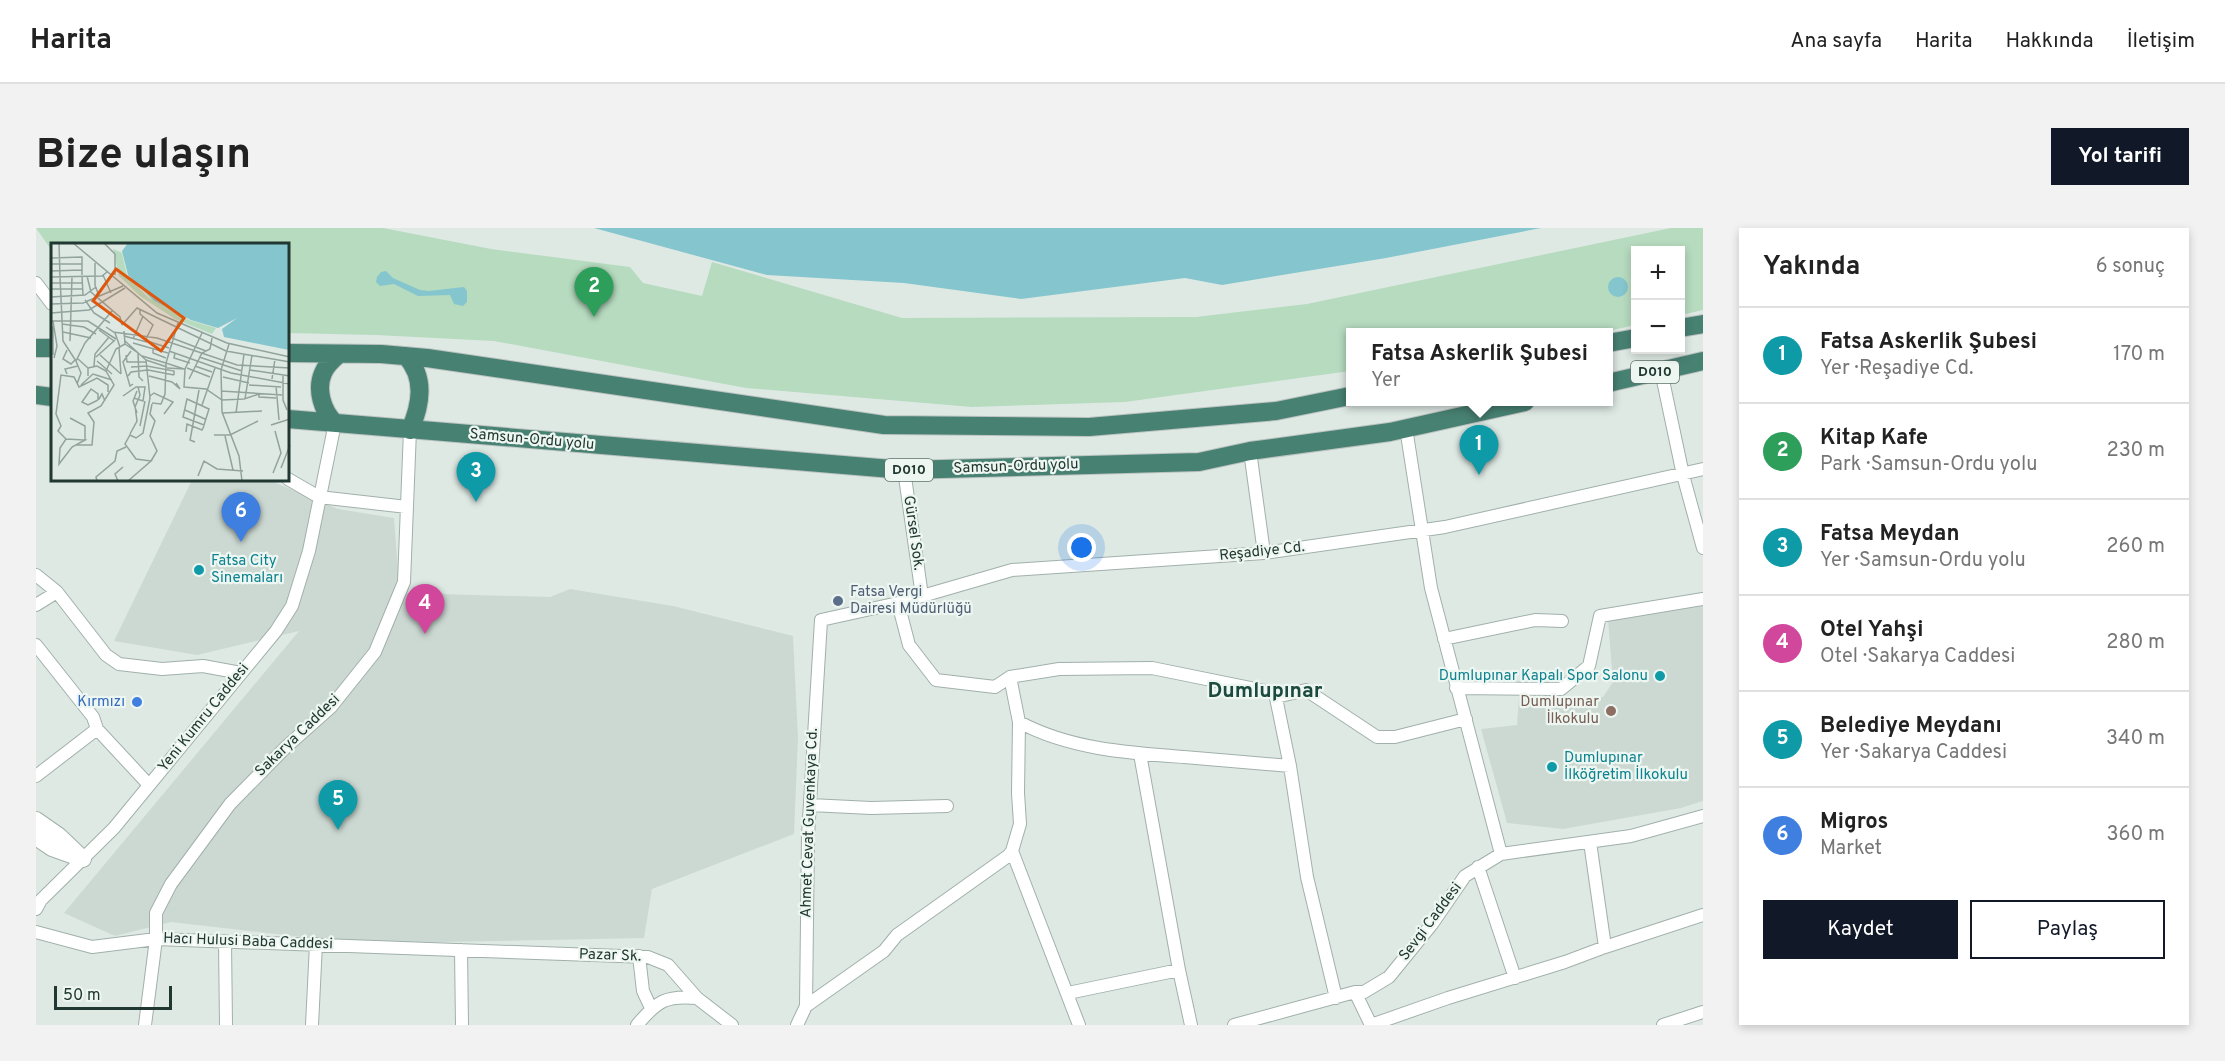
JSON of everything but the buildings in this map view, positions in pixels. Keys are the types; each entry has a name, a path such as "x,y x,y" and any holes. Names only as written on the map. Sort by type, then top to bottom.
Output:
{"highway":[{"path":"1685,327 1703,324"},
{"name":"D010","path":"1613,342 1631,339"},
{"path":"290,353 406,356 884,425 1089,428 1276,411 1346,397"},
{"path":"335,423 322,403 320,388 322,374 339,354"},
{"path":"406,356 419,377 420,394 416,416 410,430"},
{"name":"D010","path":"1613,382 1703,362"},
{"path":"36,396 51,397"},
{"name":"Samsun-Ordu yolu","path":"290,419 904,470 1199,462 1250,451 1406,429 1507,406"}],"street":[{"path":"36,283 51,303"},
{"path":"1661,371 1683,475 1703,548"},
{"name":"Yeni Kumru Caddesi","path":"36,909 41,900 114,828 276,631 292,606 309,551 335,423"},
{"path":"1406,429 1431,588 1501,854"},
{"name":"Sakarya Caddesi","path":"145,1025 156,939 156,913 171,884 225,810 286,747 331,707 375,652 404,582 410,430"},
{"path":"1250,451 1264,554"},
{"name":"Reşadiye Cd.","path":"820,620 898,603 1012,570 1264,554 1421,530 1703,469"},
{"name":"Gürsel Sok.","path":"904,470 922,596"},
{"path":"290,480 320,497 407,507"},
{"path":"36,575 57,592 106,655 119,664 162,669 203,666 241,673"},
{"path":"36,605 57,592"},
{"path":"1456,688 1561,689 1589,666 1600,616 1703,599"},
{"path":"898,603 909,645 936,680 995,687 1010,677 1059,669 1152,668 1275,693 1290,766 1307,877 1336,998"},
{"name":"Ahmet Cevat Guvenkaya Cd.","path":"797,1025 806,1006 808,837 820,620"},
{"path":"1444,639 1535,620 1562,621"},
{"path":"36,645 93,717 97,729 150,785"},
{"path":"806,1006 884,951 897,935 1012,851 1020,824 1019,722 1010,677"},
{"path":"1276,697 1306,690 1377,737 1395,737 1466,718"},
{"path":"1019,722 1048,735 1096,748 1140,754 1290,766"},
{"path":"36,776 97,729"},
{"path":"1140,754 1191,1025"},
{"path":"810,805 871,808 947,806"},
{"name":"Sevgi Caddesi","path":"1234,1025 1355,992 1364,992 1389,977 1432,924 1465,876 1501,854 1631,836 1703,816"},
{"path":"36,820 59,836 83,859"},
{"path":"36,837 52,848 83,859"},
{"path":"1590,842 1605,947"},
{"path":"1012,851 1079,1025"},
{"path":"1478,867 1515,978"},
{"path":"1355,992 1371,1025 1703,915"},
{"name":"Hacı Hulusi Baba Caddesi","path":"36,933 92,947 156,939 461,950"},
{"path":"225,941 226,1025"},
{"path":"312,1025 316,944"},
{"path":"461,950 462,1025"},
{"name":"Pazar Sk.","path":"461,950 648,957 668,965 694,998 732,1025"},
{"path":"639,957 643,991 651,1008"},
{"path":"1068,993 1179,970"},
{"path":"637,1025 651,1008 674,996 694,998 726,1025"},
{"path":"1663,1025 1700,1017"}],"shaded area":[{"path":"191,482 274,482 338,509 394,518 398,572 404,593 550,597 570,589 673,606 793,636 798,738 794,834 652,889 644,938 440,942 337,941 171,922 115,936 64,913 299,631 197,655 114,641"},
{"name":"Dumlupınar İlkokulu","path":"1703,605 1703,801 1681,808 1563,829 1507,823 1481,729 1517,725 1519,696 1603,697 1613,682 1608,620"}],"green space":[{"path":"36,228 383,228 491,249 630,267 643,283 702,296 712,262 902,318 1196,317 1307,304 1671,228 1703,228 1703,310 1685,314 1685,246 1631,246 1631,326 1613,330 1613,328 1346,328 1346,372 1125,402 972,407 746,388 494,341 290,333 290,243 51,243 51,250"}],"water":[{"path":"594,228 1541,228 1386,258 1222,285 1185,278 1021,299 904,283 767,275"},
{"path":"386,271 393,278 420,290 464,287 467,291 467,302 463,306 454,304 450,295 418,296 394,284 380,286 376,282 377,277 381,272"},
{"path":"1614,277 1622,277 1628,283 1628,291 1622,297 1614,297 1608,291 1608,283"}],"place":[{"name":"Kitap Kafe","path":"594,317"},
{"name":"Fatsa Askerlik Şubesi","path":"1479,475"},
{"name":"Fatsa Meydan","path":"476,502"},
{"name":"Migros","path":"241,542"},
{"name":"Fatsa City Sinemaları","path":"199,570"},
{"name":"Fatsa Vergi Dairesi Müdürlüğü","path":"838,601"},
{"name":"Otel Yahşi","path":"425,634"},
{"name":"Dumlupınar Kapalı Spor Salonu","path":"1660,676"},
{"name":"Kırmızı","path":"137,702"},
{"name":"Dumlupınar İlkokulu","path":"1611,711"},
{"name":"Dumlupınar İlköğretim İlkokulu","path":"1552,767"},
{"name":"Belediye Meydanı","path":"338,830"}],"district":[{"name":"Dumlupınar","path":"1265,691"}]}
